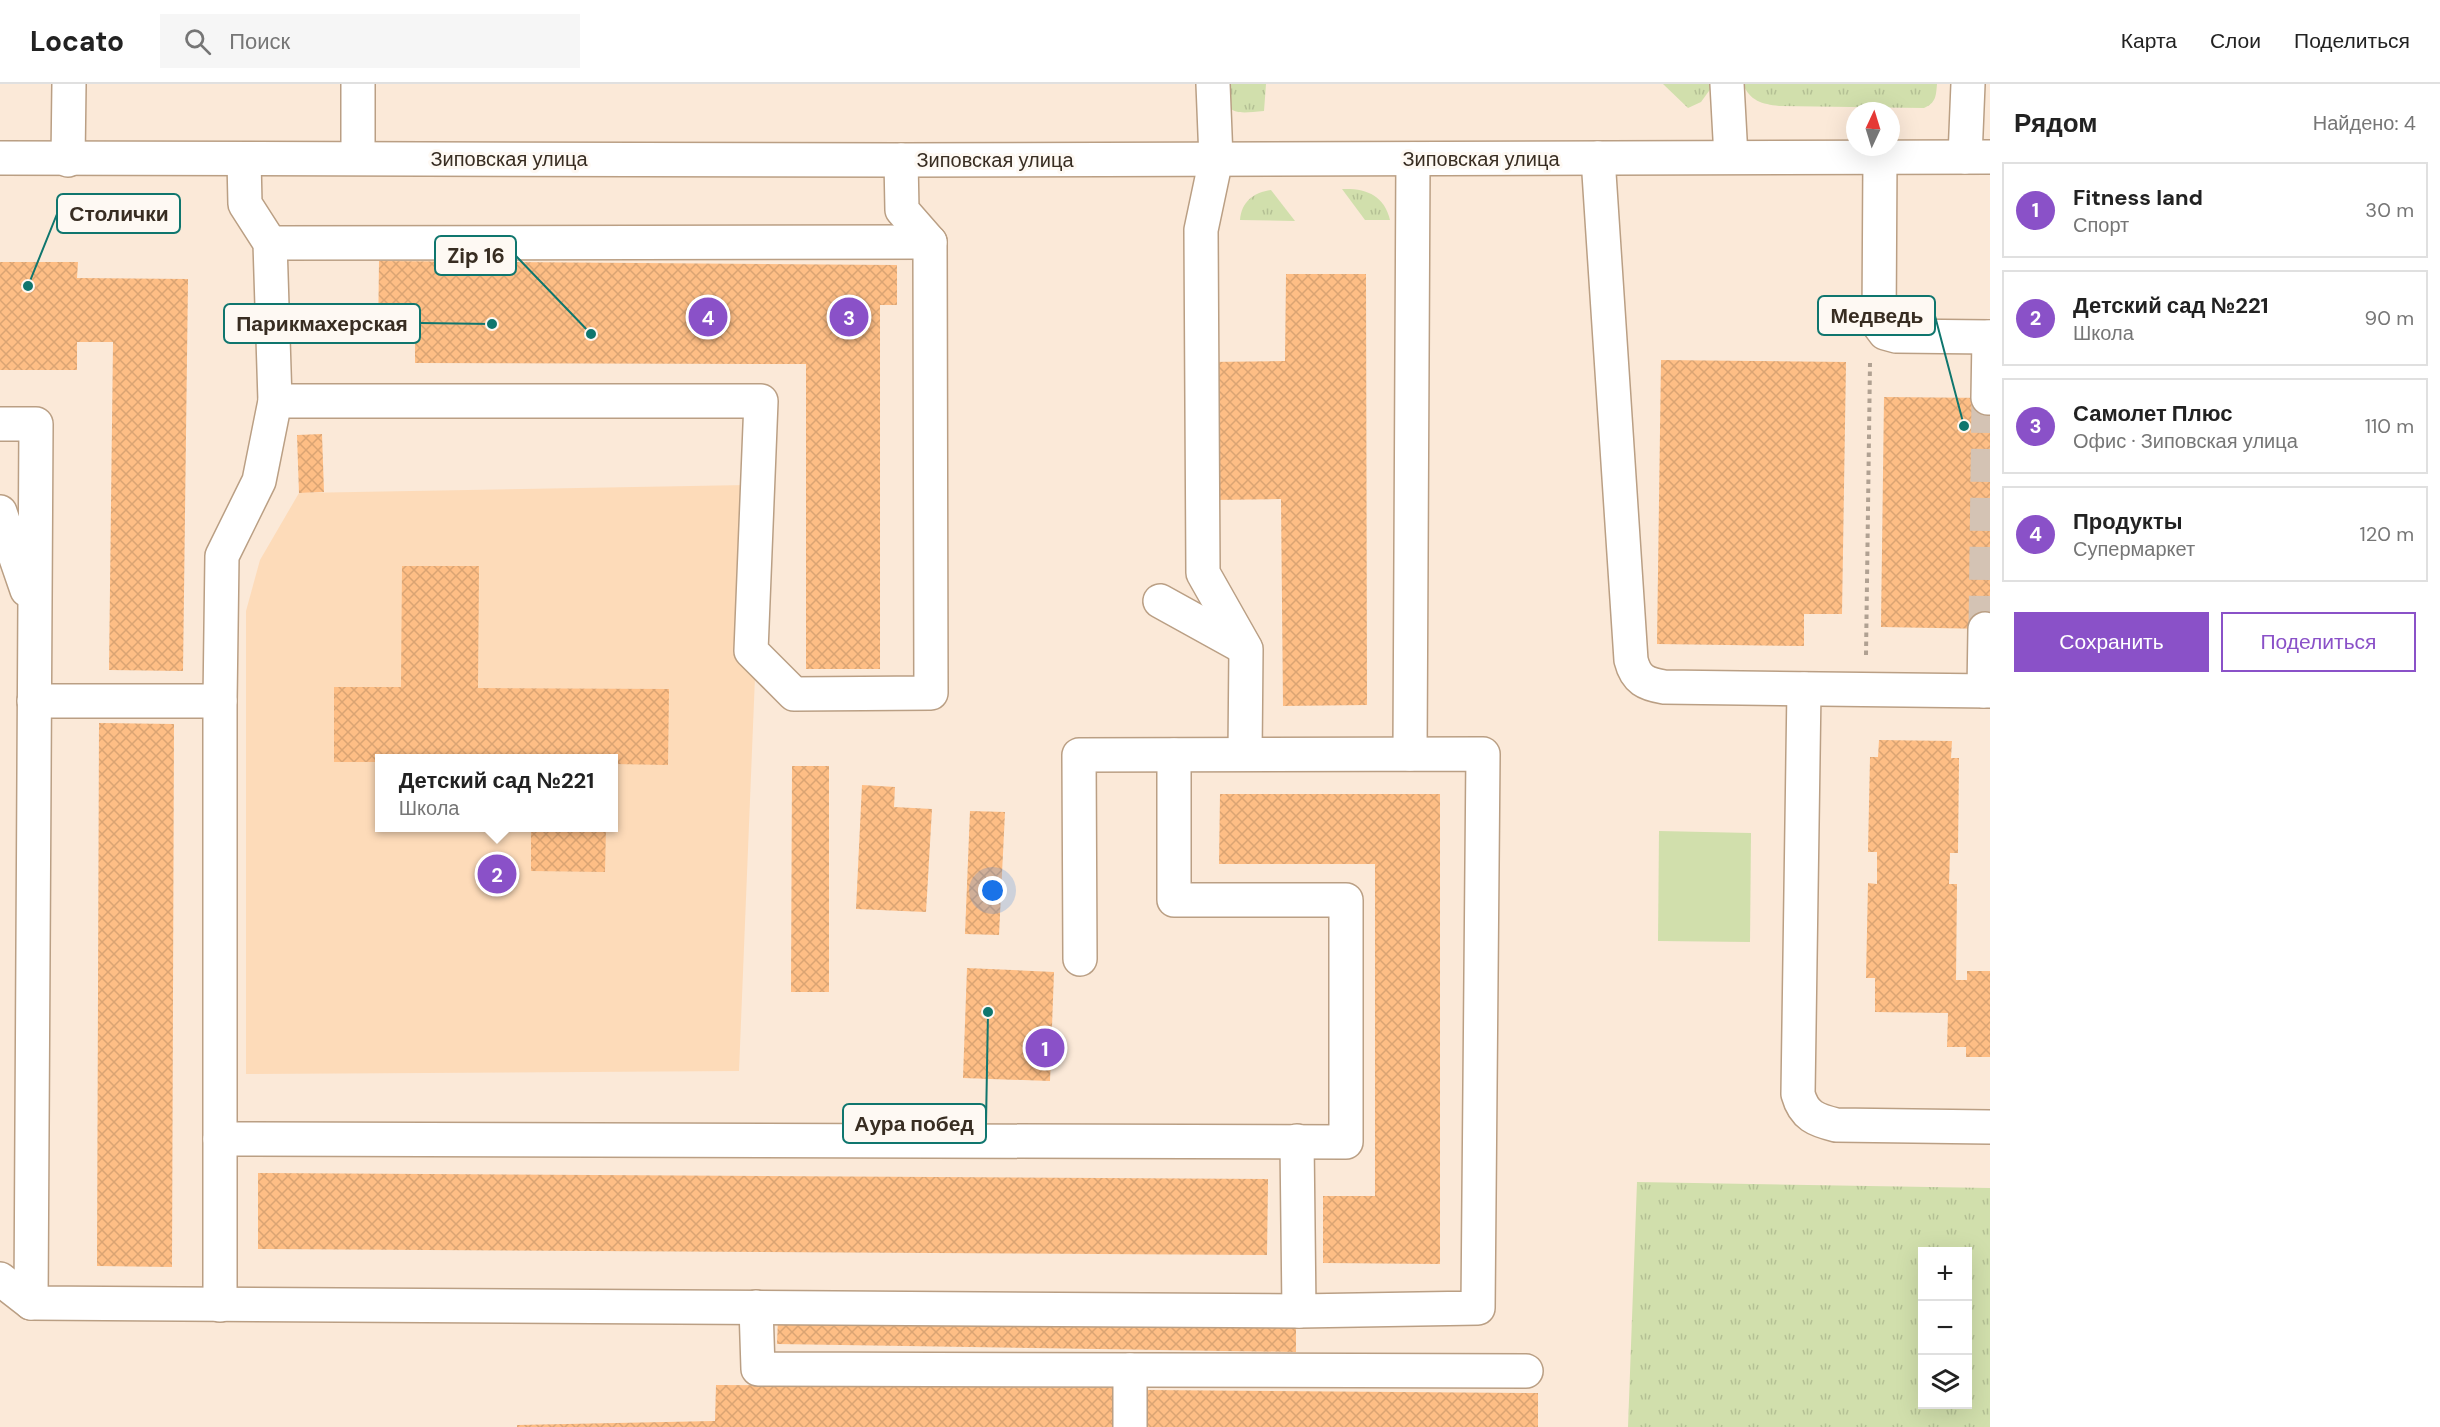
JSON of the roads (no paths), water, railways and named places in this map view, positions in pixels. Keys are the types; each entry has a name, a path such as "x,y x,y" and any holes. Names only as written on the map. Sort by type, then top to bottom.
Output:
{"street":[{"path":"68,160 69,84"},
{"path":"358,84 358,158"},
{"path":"1213,84 1216,159 1202,230 1203,573 1246,649 1245,754"},
{"path":"1726,84 1731,157"},
{"path":"1968,84 1978,157"},
{"path":"1880,157 1879,325 1885,333 1896,336 1990,337 1988,398"},
{"name":"Зиповская улица","path":"0,158 68,160 358,158 901,160 1978,157"},
{"path":"1598,158 1631,660 1635,674 1647,684 1665,687 1987,691 1985,629"},
{"path":"1410,754 1413,159"},
{"path":"220,1305 222,556 260,481 274,401 270,243 245,204 244,160"},
{"path":"274,401 761,401 751,651 794,694 931,693 930,242 902,210 901,160"},
{"path":"270,243 930,242"},
{"path":"0,424 36,424 31,1303"},
{"path":"0,512 35,612"},
{"path":"1160,601 1246,649"},
{"path":"1804,689 1798,1094 1802,1107 1814,1119 1836,1125 1990,1127"},
{"path":"34,701 220,701"},
{"path":"0,1279 31,1303 1299,1311 1478,1308 1483,754 1079,755 1080,959"},
{"path":"220,1139 1346,1142 1346,900 1174,900 1174,755"},
{"path":"1297,1141 1299,1311"},
{"path":"756,1307 758,1369 1526,1371"},
{"path":"1130,1370 1130,1427"}],"tunnel":[{"path":"1985,629 1988,398"}],"place":[{"name":"Столички","path":"28,286"},
{"name":"Продукты","path":"708,317"},
{"name":"Самолет Плюс","path":"849,317"},
{"name":"Парикмахерская","path":"492,324"},
{"name":"Zip 16","path":"591,334"},
{"name":"Медведь","path":"1964,426"},
{"name":"Детский сад №221","path":"497,874"},
{"name":"Аура побед","path":"988,1012"},
{"name":"Fitness land","path":"1045,1048"}]}
